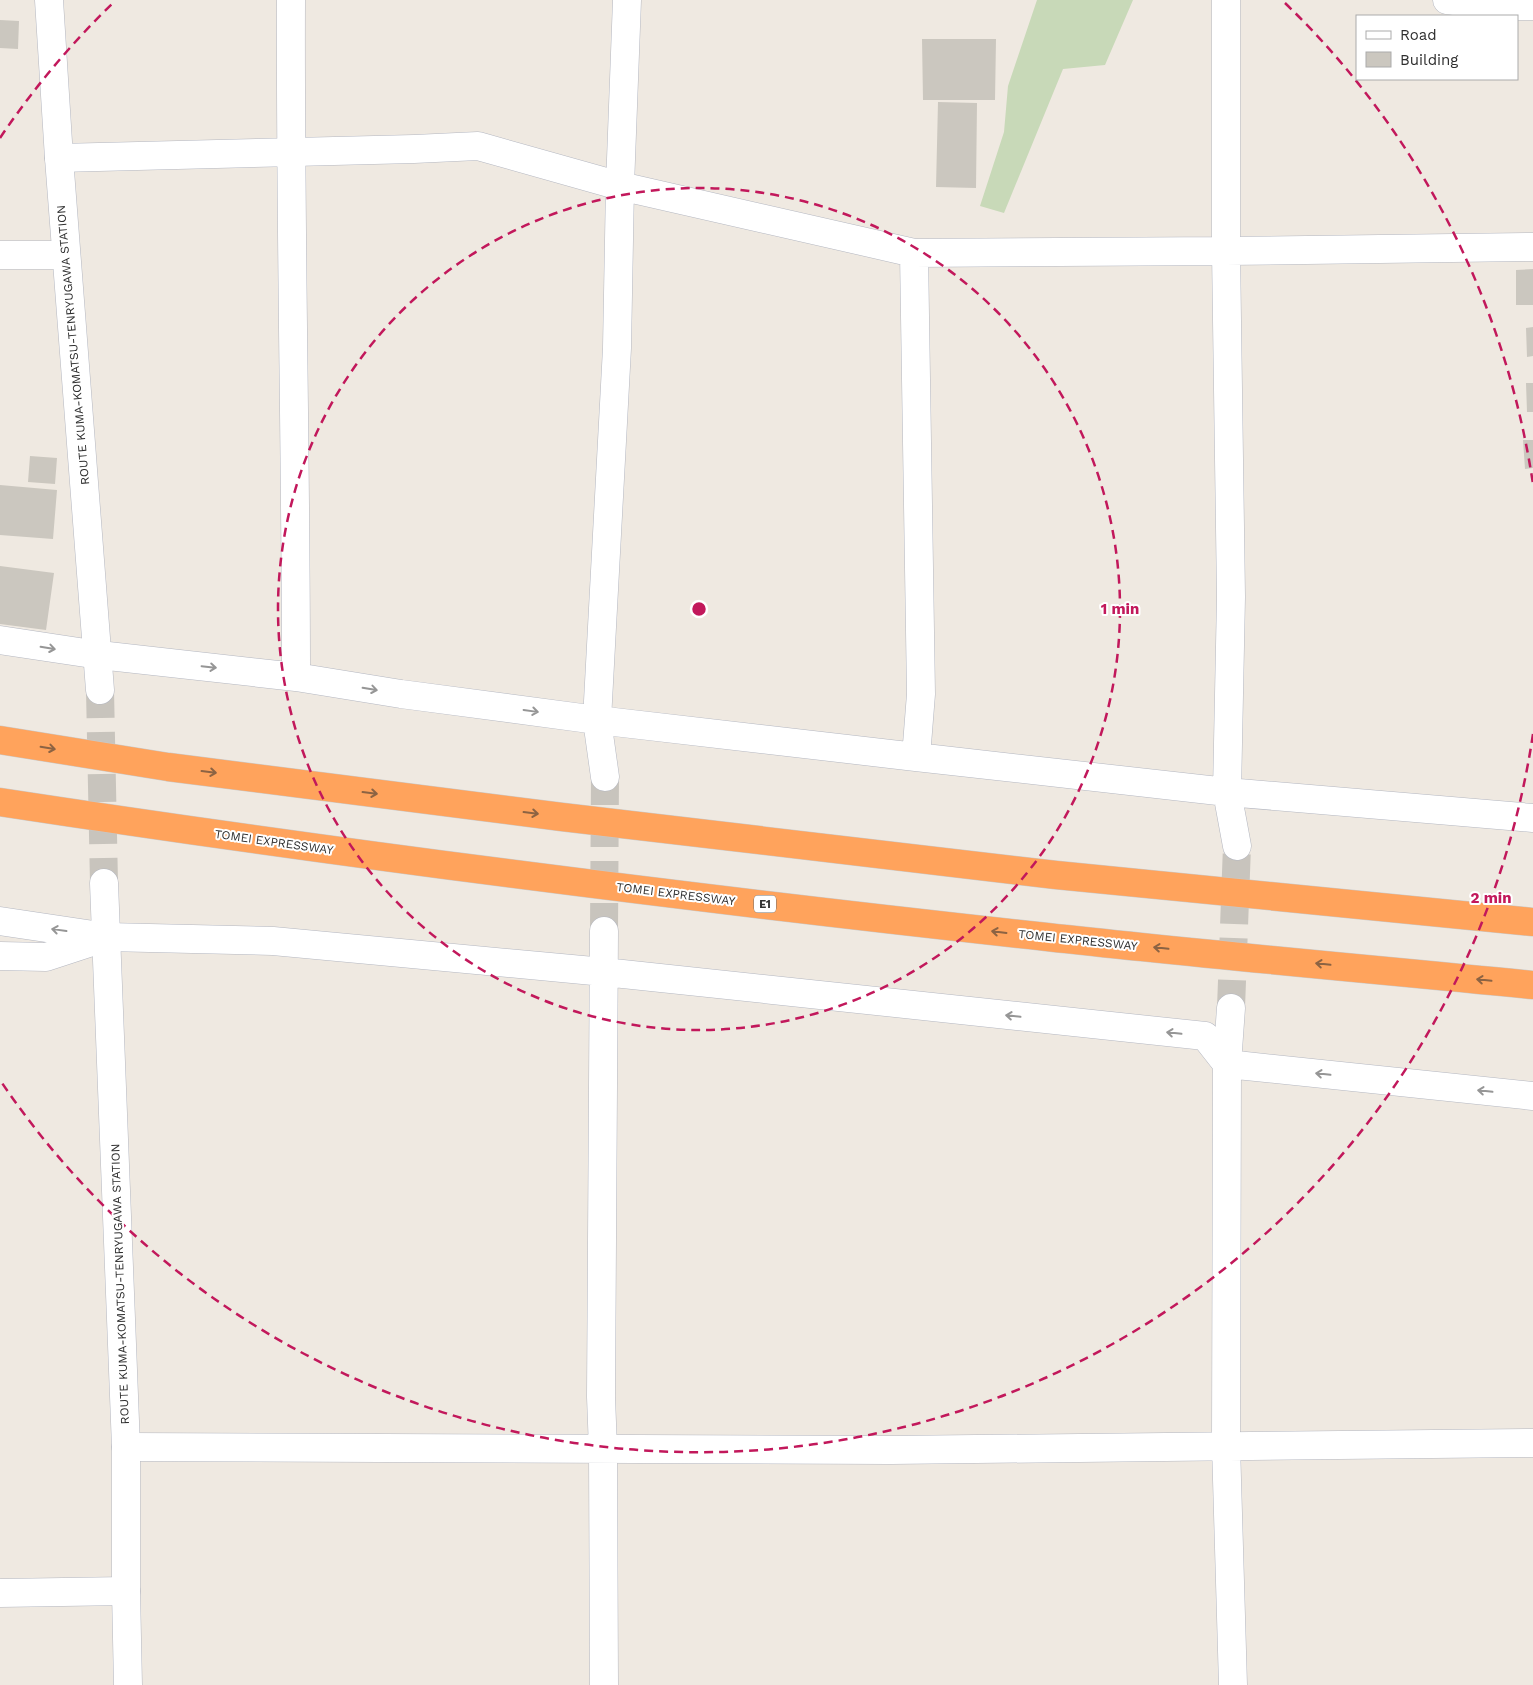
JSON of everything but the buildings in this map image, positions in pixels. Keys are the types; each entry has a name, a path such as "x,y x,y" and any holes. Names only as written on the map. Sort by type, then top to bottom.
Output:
{"highway":[{"path":"0,740 178,768 562,818 1056,875 1533,922"},
{"name":"TOMEI EXPRESSWAY","path":"0,802 160,826 557,880 1047,937 1533,985"}],"street":[{"name":"ROUTE KUMA-KOMATSU-TENRYUGAWA STATION","path":"49,0 66,255 100,690"},
{"path":"292,0 291,152 296,677"},
{"path":"605,777 597,720 617,348 620,186 627,0"},
{"path":"1226,0 1226,252 1231,597 1227,792 1237,846"},
{"path":"1447,0 1492,6 1533,6"},
{"path":"59,158 478,146 620,186 914,253 1226,252 1533,247"},
{"path":"914,253 921,685 916,757"},
{"path":"0,256 66,255"},
{"path":"0,640 98,655 296,677 400,694 597,720 1227,792 1533,818"},
{"name":"ROUTE KUMA-KOMATSU-TENRYUGAWA STATION","path":"104,883 126,1447 128,1685"},
{"path":"0,921 107,936 273,941 604,972 1205,1036 1227,1064 1533,1096"},
{"path":"604,931 601,1397 604,1685"},
{"path":"0,956 46,956 107,936"},
{"path":"1231,1008 1227,1064 1226,1445 1232,1685"},
{"path":"126,1447 890,1450 1533,1443"},
{"path":"0,1593 126,1591"}],"green space":[{"path":"1037,0 1133,0 1105,65 1063,69 1004,213 980,206 1004,132 1008,86"}],"tunnel":[{"path":"100,690 104,883"},
{"path":"604,931 605,777"},
{"path":"1231,1008 1237,846"}]}
